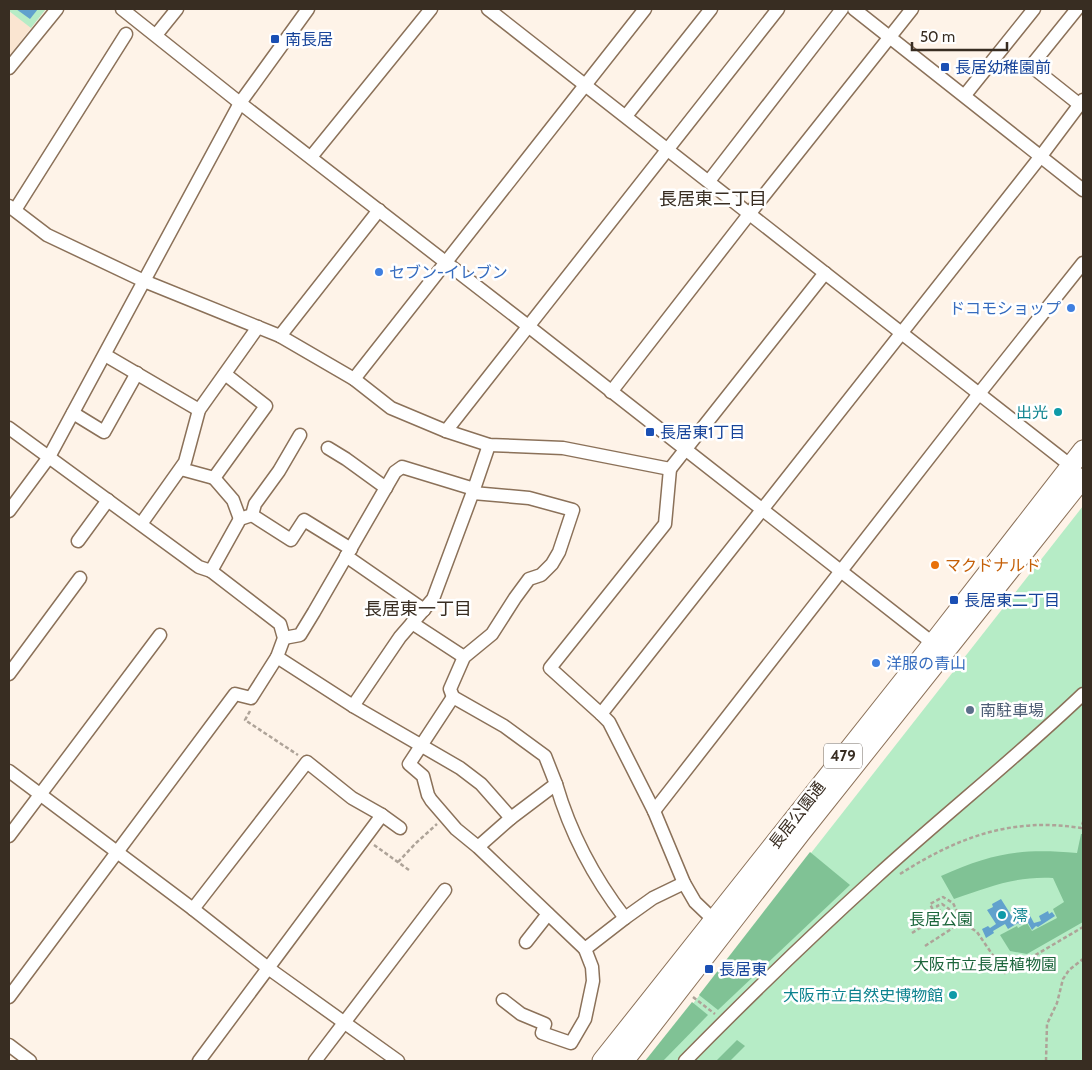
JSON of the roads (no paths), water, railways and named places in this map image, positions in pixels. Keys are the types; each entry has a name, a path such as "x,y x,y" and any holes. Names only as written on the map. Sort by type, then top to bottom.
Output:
{"highway":[{"name":"長居公園通","path":"602,1061 720,925 938,648 1079,473 1083,450"},
{"name":"長居公園通","path":"624,1061 720,925"}],"street":[{"path":"9,68 56,9"},
{"path":"122,9 938,648"},
{"path":"156,36 177,9"},
{"path":"9,511 49,457 240,103 308,9"},
{"path":"311,157 431,9"},
{"path":"488,9 1079,473"},
{"path":"354,380 645,9"},
{"path":"626,116 711,9"},
{"path":"446,431 778,9"},
{"path":"709,181 842,9"},
{"path":"854,9 1083,190"},
{"path":"610,392 912,9"},
{"path":"965,95 1034,9"},
{"path":"601,714 1081,103 1031,66 1077,9"},
{"path":"126,34 12,208 47,235 144,281 280,336 354,380 392,408 446,431 489,445 563,448 670,469"},
{"path":"280,336 379,210"},
{"path":"654,811 1083,263"},
{"path":"720,925 695,902 684,883 654,811 609,722 550,668 666,524 670,469 825,273"},
{"path":"140,524 185,462 199,410 258,327"},
{"path":"104,355 199,410"},
{"path":"73,413 104,432 136,373"},
{"path":"214,478 266,406 225,374"},
{"path":"9,428 199,567 211,571 280,624 284,638 277,657 251,698 235,694 9,997"},
{"path":"211,571 279,471 300,435"},
{"path":"353,706 400,637 433,599 438,590 489,445"},
{"path":"328,448 386,488"},
{"path":"284,638 300,635 395,472 402,467 473,491 529,498 573,510 559,552 552,564 541,575 529,579 492,634 464,657 450,689 453,697 522,738 545,756 563,809 583,850 600,882 625,918"},
{"path":"181,469 214,478 246,517 291,540 304,520 424,610"},
{"path":"78,541 108,500"},
{"path":"9,674 80,578"},
{"path":"412,624 464,657"},
{"path":"9,836 160,635"},
{"path":"277,657 353,706 460,768 480,784 511,818"},
{"path":"685,1061 869,884 1038,737 1083,694"},
{"path":"453,697 409,764 423,776 428,795 456,829 478,847 585,949 592,967 593,981 584,1019 572,1043 542,1033 545,1024 522,1014 503,1000"},
{"path":"193,909 307,762 352,798 400,828"},
{"path":"9,771 193,909 268,968 398,1061"},
{"path":"478,847 511,818 556,784"},
{"path":"199,1061 382,815"},
{"path":"585,949 653,898 684,883"},
{"path":"315,1061 445,890"},
{"path":"526,942 548,914"},
{"path":"9,1046 30,1061"}],"water":[{"path":"16,9 38,9 30,19"},
{"path":"1001,899 1013,918 1027,910 1034,923 1041,921 1039,916 1048,911 1049,914 1052,912 1055,916 1032,930 1027,921 1020,925 1018,923 1008,929 1005,924 986,938 982,929 988,926 990,928 996,924 987,910 993,907 992,904"}],"place":[{"name":"南長居","path":"275,39"},
{"name":"長居幼稚園前","path":"945,67"},
{"name":"セブン-イレブン","path":"379,272"},
{"name":"ドコモショップ","path":"1071,308"},
{"name":"出光","path":"1058,412"},
{"name":"長居東1丁目","path":"650,432"},
{"name":"マクドナルド","path":"935,565"},
{"name":"長居東二丁目","path":"954,600"},
{"name":"洋服の青山","path":"876,663"},
{"name":"南駐車場","path":"970,710"},
{"name":"澪","path":"1002,915"},
{"name":"長居東","path":"709,969"},
{"name":"大阪市立自然史博物館","path":"953,995"}],"district":[{"name":"長居東二丁目","path":"713,199"},
{"name":"長居東一丁目","path":"418,609"}],"park label":[{"name":"長居公園","path":"941,919"},
{"name":"大阪市立長居植物園","path":"985,964"}]}
